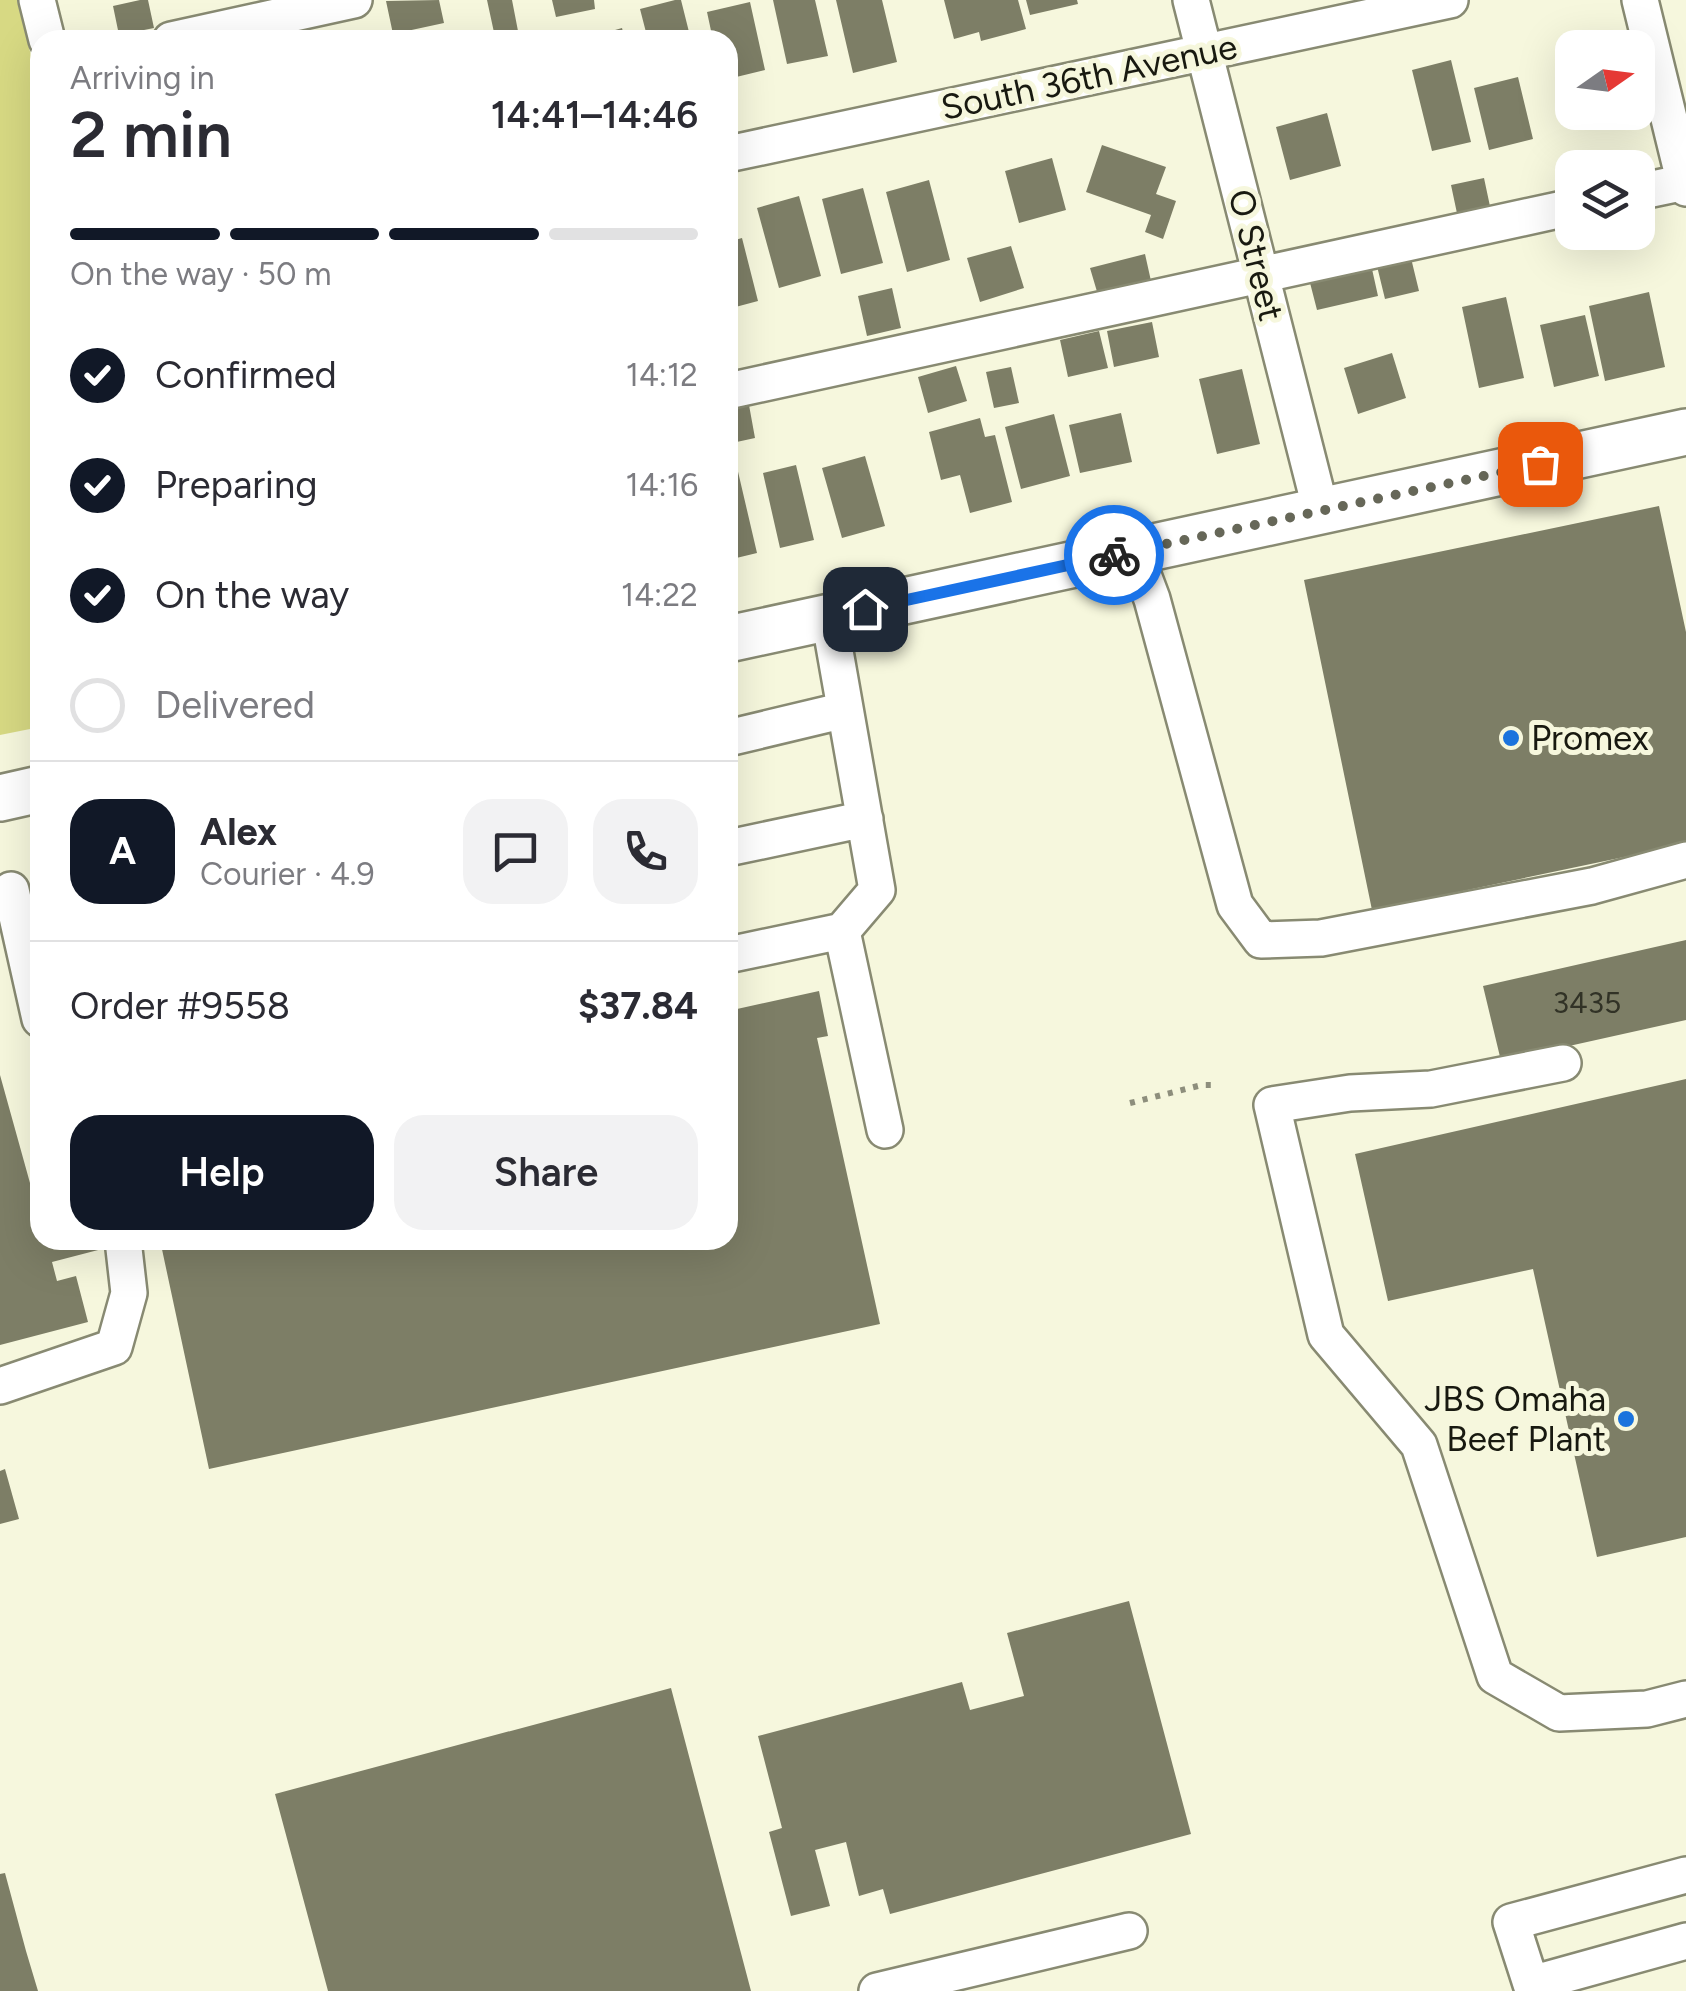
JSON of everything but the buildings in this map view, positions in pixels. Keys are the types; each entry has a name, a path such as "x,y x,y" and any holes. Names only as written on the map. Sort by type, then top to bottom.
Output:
{"main road":[{"path":"738,637 1686,432"}],"street":[{"path":"37,0 44,30"},
{"path":"217,30 354,0"},
{"name":"O Street","path":"1191,0 1321,511"},
{"name":"South 36th Avenue","path":"738,152 1450,0"},
{"path":"1640,0 1678,119 1685,185 1655,189"},
{"path":"738,389 1555,211"},
{"path":"1134,551 1152,599 1234,904 1261,940 1322,938 1592,886 1686,860"},
{"path":"738,953 842,931 878,890 829,617"},
{"path":"738,736 846,710"},
{"path":"738,846 865,818"},
{"path":"17,887 13,960 30,991"},
{"path":"842,931 886,1130"},
{"path":"1563,1063 1431,1089 1350,1093 1272,1105 1326,1334 1419,1445 1494,1676 1559,1713 1646,1709 1686,1699"},
{"path":"0,1386 114,1346 129,1293 124,1250"},
{"path":"1686,1875 1512,1922 1531,1984 1686,1941"},
{"path":"877,1991 1129,1930"}],"path":[{"path":"1130,1103 1202,1085 1214,1086"}],"green space":[{"path":"0,0 17,0 30,51 30,729 0,735"}],"way so far":[{"path":"1114,555 1540,464"}],"place":[{"name":"Promex","path":"1511,738"},
{"name":"JBS Omaha Beef Plant","path":"1626,1419"}],"route":[{"path":"865,609 1114,555"}]}
